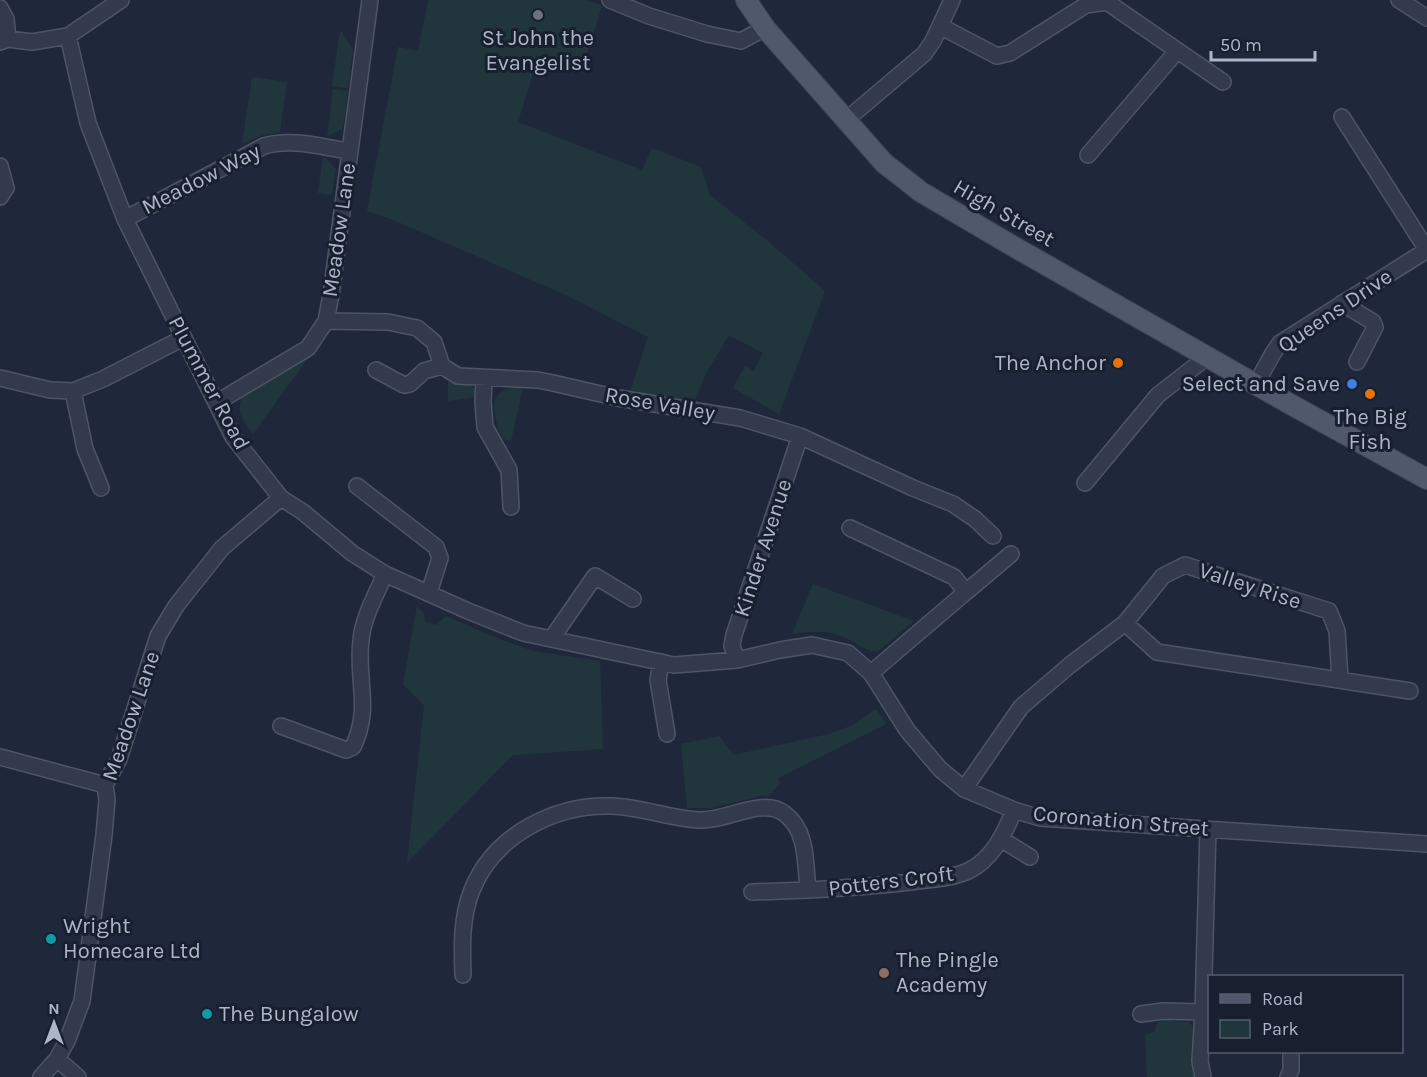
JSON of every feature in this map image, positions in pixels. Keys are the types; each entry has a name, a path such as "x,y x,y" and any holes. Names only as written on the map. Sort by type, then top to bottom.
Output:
{"main road":[{"name":"High Street","path":"746,0 765,28 884,163 921,192 1207,357 1427,479"}],"street":[{"path":"0,8 6,19 4,40 32,42 68,36 121,0"},
{"name":"Meadow Lane","path":"216,404 308,348 326,321 370,0"},
{"path":"610,0 649,16 706,34 741,41 765,28"},
{"path":"846,120 924,54 952,0"},
{"path":"1399,0 1427,18"},
{"path":"940,26 996,56 1010,53 1086,5 1107,2 1223,82"},
{"name":"Plummer Road","path":"68,36 88,123 125,219 233,437 281,498 303,512 352,553 385,574 502,626 523,633 674,665 737,660 812,645 848,653"},
{"path":"1088,155 1177,51"},
{"path":"1342,117 1427,250"},
{"name":"Meadow Way","path":"125,219 264,146 277,142 297,142 349,151"},
{"path":"0,166 6,188 0,196"},
{"name":"Queens Drive","path":"1256,384 1272,354 1281,343 1427,250"},
{"path":"1342,303 1373,322 1375,327 1356,362"},
{"path":"326,321 388,322 417,328 434,342 442,366 424,371 410,384 404,385 376,370"},
{"path":"0,378 50,390 73,391 103,380 183,338"},
{"path":"1085,483 1158,395 1207,357"},
{"name":"Rose Valley","path":"442,366 458,376 546,381 618,398 740,418 800,436 953,504 975,519 993,536"},
{"path":"484,378 485,427 509,470 511,507"},
{"path":"73,391 85,449 101,488"},
{"name":"Kinder Avenue","path":"737,660 732,646 734,636 800,436"},
{"path":"357,486 436,547 440,558 429,593"},
{"name":"Meadow Lane","path":"40,1077 57,1059 67,1041 82,1001 104,836 107,800 105,785 119,759 158,636 166,621 222,548 281,498"},
{"path":"850,528 954,577 966,592"},
{"path":"871,673 1011,554"},
{"name":"Valley Rise","path":"964,789 1021,707 1070,664 1125,623 1162,576 1185,566 1329,611 1337,631 1340,680"},
{"path":"281,726 346,750 353,747 364,710 360,655 362,634 385,574"},
{"path":"552,638 595,576 633,599"},
{"path":"1125,623 1157,652 1410,691"},
{"name":"Coronation Street","path":"848,653 871,673 907,730 940,769 964,789 1014,810 1041,818 1427,844"},
{"path":"661,662 658,680 667,734"},
{"path":"0,757 105,785"},
{"name":"Potters Croft","path":"464,975 462,944 466,908 476,880 496,850 519,832 556,815 583,808 610,806 635,808 699,821 717,820 760,807 773,807 783,812 799,830 803,843 808,890"},
{"name":"Potters Croft","path":"752,892 887,885 942,878 969,871 982,861 1000,839 1014,810"},
{"path":"1203,1077 1200,1061 1208,829"},
{"path":"1000,839 1030,856"},
{"path":"1141,1014 1163,1011 1203,1012"},
{"path":"1288,1077 1291,1070 1292,1053"},
{"path":"57,1059 78,1077"}],"green space":[{"path":"428,0 588,0 602,6 581,73 536,64 518,122 642,170 652,148 701,167 710,195 825,291 779,414 733,388 745,366 754,371 763,353 729,335 707,372 693,403 630,392 648,337 568,296 391,219 367,211 398,47 418,51"},
{"path":"340,31 343,32 353,50 348,88 332,86"},
{"path":"252,77 287,82 280,132 263,135 242,144"},
{"path":"333,89 348,91 343,128 327,137"},
{"path":"323,155 336,169 332,195 318,193"},
{"path":"304,356 306,361 253,434 240,413 242,398"},
{"path":"448,380 474,387 478,397 448,401"},
{"path":"523,387 511,441 503,439 496,420 494,404 502,392 510,388"},
{"path":"813,584 914,621 878,651 866,649 834,634 813,632 792,634"},
{"path":"417,606 424,613 425,622 436,625 446,616 533,651 600,661 603,749 513,755 407,863 424,705 403,684"},
{"path":"876,709 886,724 778,778 780,783 769,796 709,808 687,808 681,744 719,736 734,755 829,734 853,725"},
{"path":"1170,1018 1172,1021 1189,1022 1196,1031 1192,1064 1194,1077 1147,1077 1145,1035 1155,1032 1159,1022"}],"place":[{"name":"St John the Evangelist","path":"538,15"},
{"name":"The Anchor","path":"1118,363"},
{"name":"Select and Save","path":"1352,384"},
{"name":"The Big Fish","path":"1370,394"},
{"name":"Wright Homecare Ltd","path":"51,939"},
{"name":"The Pingle Academy","path":"884,973"},
{"name":"The Bungalow","path":"207,1014"}]}
